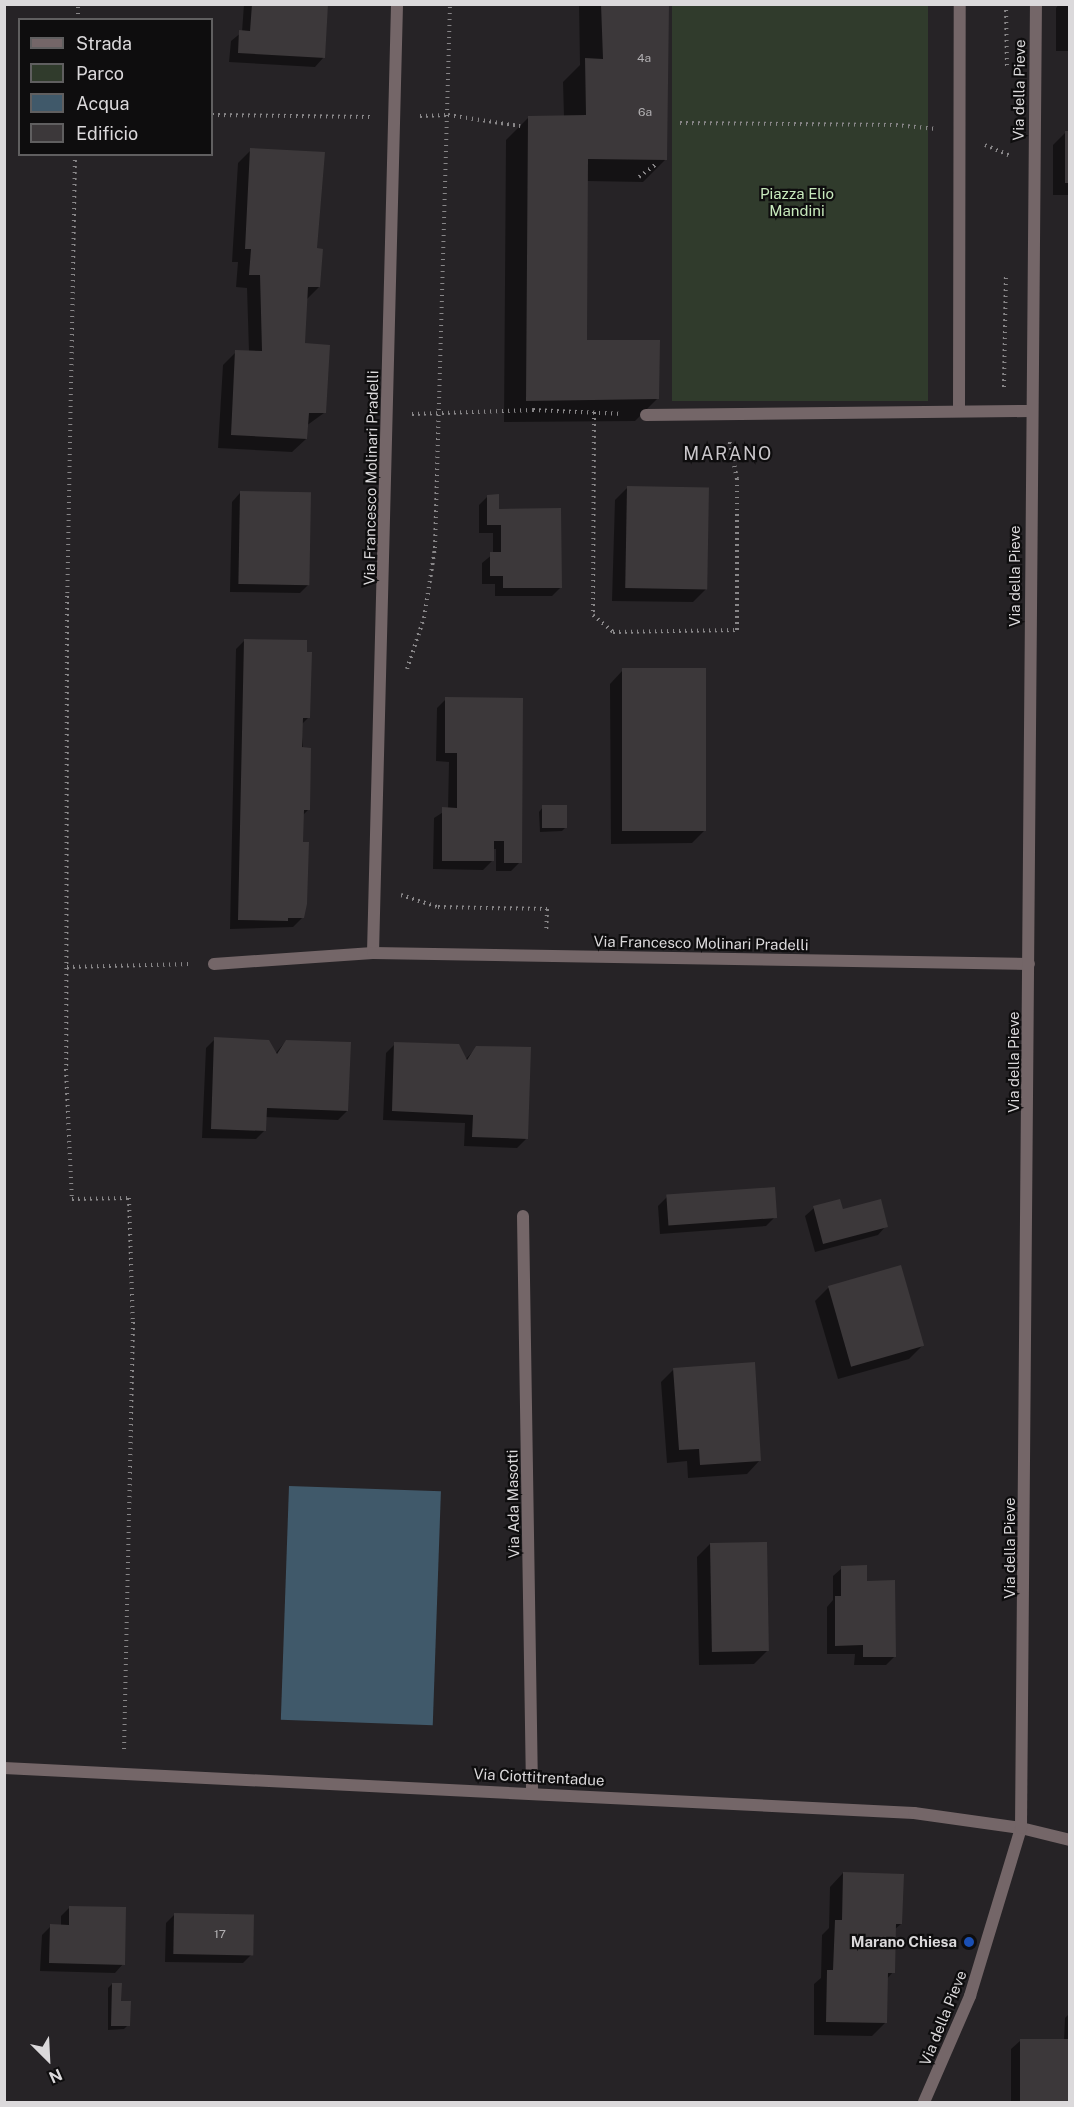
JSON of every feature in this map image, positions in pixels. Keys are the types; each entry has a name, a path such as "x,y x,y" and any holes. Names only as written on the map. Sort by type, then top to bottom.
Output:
{"street":[{"name":"Via Francesco Molinari Pradelli","path":"373,953 397,4"},
{"path":"958,411 960,4"},
{"name":"Via della Pieve","path":"924,2103 970,1996 1021,1828 1029,963 1030,411 1036,4"},
{"path":"646,415 1030,411"},
{"name":"Via Francesco Molinari Pradelli","path":"214,963 373,953 1029,963"},
{"name":"Via Ada Masotti","path":"523,1216 532,1791"},
{"name":"Via Ciottitrentadue","path":"4,1768 532,1791 914,1812 1021,1828 1070,1840"}],"path":[{"path":"405,676 424,618 435,548 441,413 450,4"},
{"path":"1006,4 1007,75"},
{"path":"213,115 394,117 448,115 520,126"},
{"path":"680,123 896,125 959,132 1009,157 1009,145"},
{"path":"75,156 67,596 66,1069 72,1199 129,1198 133,1334 126,1730 122,1772"},
{"path":"639,177 656,164"},
{"path":"594,412 593,615 613,632 737,630 737,479 727,414"},
{"path":"387,414 594,412 646,415"},
{"path":"401,885 401,896 438,907 547,909 546,956"},
{"path":"67,967 214,963"}],"green space":[{"name":"Piazza Elio Mandini","path":"672,5 928,5 928,401 672,401"}],"water":[{"path":"289,1486 441,1491 433,1725 281,1720"}],"building":[{"path":"252,4 328,4 325,58 238,53 239,30 250,31"},
{"path":"601,4 669,4 667,160 588,159 587,340 660,340 659,399 526,401 528,116 586,115 585,58 603,59"},
{"path":"1065,131 1070,131 1070,183 1065,183"},
{"path":"250,148 325,152 317,248 323,249 320,287 308,287 305,343 330,345 326,413 309,413 307,439 231,435 235,350 262,351 260,275 249,275 251,249 245,249"},
{"path":"627,486 709,487 707,589 625,588"},
{"path":"240,491 311,492 309,585 238,584"},
{"path":"499,494 499,509 561,508 562,588 503,588 503,576 490,576 490,552 501,552 501,525 487,525 487,495"},
{"path":"244,639 307,640 307,652 312,652 310,718 303,718 302,747 311,748 310,810 304,810 303,842 309,842 307,904 304,918 288,918 288,921 238,920"},
{"path":"622,668 706,668 706,831 622,831"},
{"path":"445,697 523,698 522,863 504,863 504,841 494,841 494,861 442,861 442,807 457,808 457,753 445,753"},
{"path":"542,805 567,805 567,828 542,828"},
{"path":"214,1037 269,1040 277,1054 286,1040 351,1042 348,1111 267,1108 266,1131 211,1129"},
{"path":"394,1042 459,1044 467,1060 476,1046 531,1047 528,1139 472,1137 473,1115 392,1111"},
{"path":"775,1187 777,1218 668,1226 666,1195"},
{"path":"840,1199 843,1209 881,1199 888,1227 823,1244 813,1206"},
{"path":"901,1265 924,1346 851,1367 828,1286"},
{"path":"755,1362 761,1461 700,1465 699,1449 679,1450 673,1368"},
{"path":"767,1542 769,1651 712,1652 710,1543"},
{"path":"867,1565 867,1581 895,1580 896,1657 863,1657 863,1645 835,1646 835,1596 841,1596 841,1566"},
{"path":"843,1872 904,1874 902,1924 896,1924 895,1973 888,1973 887,2023 826,2022 827,1970 833,1970 835,1920 842,1920"},
{"path":"69,1906 126,1907 125,1965 49,1963 50,1924 69,1925"},
{"path":"174,1913 254,1914 253,1955 173,1954"},
{"path":"112,1983 122,1983 121,2001 131,2001 130,2026 111,2026"},
{"path":"1020,2039 1070,2039 1070,2102 1020,2102"}],"place":[{"name":"Marano Chiesa","path":"969,1942"}],"district":[{"name":"MARANO","path":"728,454"}]}
